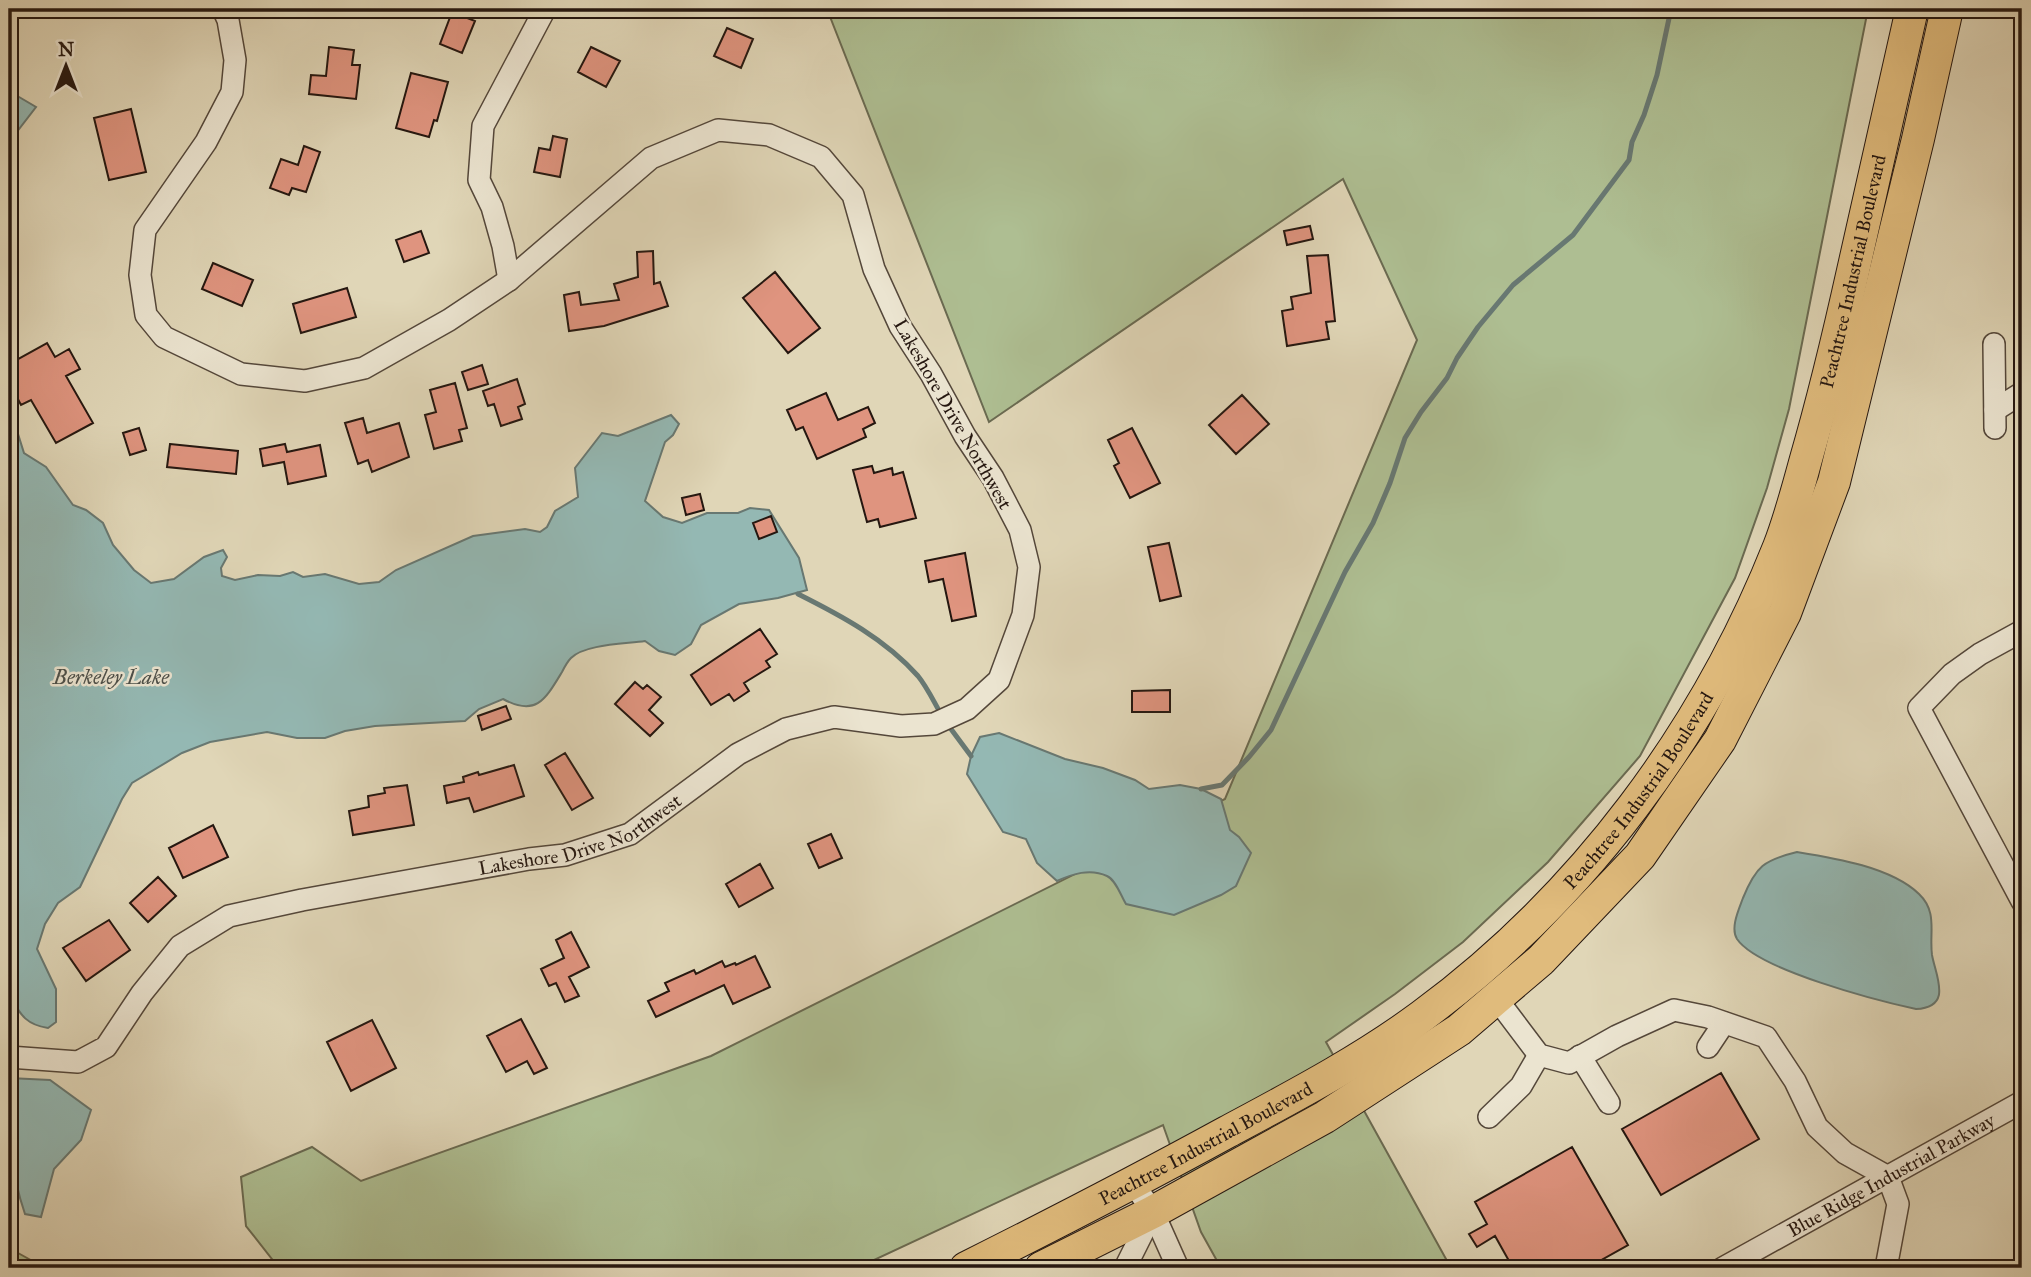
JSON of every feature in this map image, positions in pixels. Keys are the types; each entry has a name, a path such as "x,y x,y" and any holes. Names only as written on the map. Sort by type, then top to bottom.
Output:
{"highway":[{"name":"Peachtree Industrial Boulevard","path":"966,1268 1133,1183 1343,1069 1421,1017 1472,978 1579,875 1641,796 1685,734 1749,616 1780,544 1830,372 1912,9"},
{"name":"Peachtree Industrial Boulevard","path":"1041,1268 1153,1212 1325,1117 1459,1030 1541,960 1640,856 1720,740 1786,613 1834,482 1947,9"}],"street":[{"name":"Lakeshore Drive Northwest","path":"9,1057 78,1062 106,1047 142,993 180,946 229,916 302,900 529,859 565,855 630,834 738,754 786,729 834,717 901,726 934,724 967,709 999,680 1023,615 1029,567 1020,530 993,479 900,326 874,269 853,195 821,157 769,135 718,130 651,158 509,280 449,320 364,368 305,381 241,374 164,337 146,315 139,275 145,230 206,142 232,92 235,60 228,20 223,9"},
{"path":"509,280 492,207 479,180 483,126 545,9"},
{"path":"1994,344 1995,419 2022,393"},
{"path":"2022,631 1980,654 1952,674 1919,708 2022,901"},
{"path":"1496,998 1539,1055 1569,1063 1674,1010 1766,1037 1795,1081 1817,1127 1845,1153 1888,1177 1898,1204 1886,1268"},
{"path":"1708,1047 1724,1023"},
{"path":"1489,1117 1521,1086 1539,1055"},
{"path":"1580,1056 1609,1103"},
{"name":"Blue Ridge Industrial Parkway","path":"1723,1268 2022,1102"},
{"path":"1133,1183 1153,1212 1178,1268"},
{"path":"1125,1268 1153,1212"}],"green space":[{"path":"827,9 1868,9 1789,409 1767,488 1735,578 1640,756 1548,862 1463,942 1326,1042 1451,1268 1221,1268 1201,1232 1163,1125 857,1268 279,1268 246,1226 241,1177 312,1147 361,1181 711,1056 1225,799 1417,340 1343,179 989,422"},
{"path":"9,1248 45,1268 9,1268"}],"water":[{"path":"14,94 36,107 9,142 9,100"},
{"name":"Berkeley Lake","path":"671,415 679,424 665,442 645,501 663,517 682,523 707,513 738,513 750,508 769,510 799,558 807,590 739,604 701,625 691,644 675,655 659,651 645,641 596,647 577,653 568,661 545,698 532,706 514,704 503,699 479,709 465,721 375,726 345,731 325,738 297,738 267,732 210,742 182,753 132,783 80,887 58,903 45,924 37,949 56,989 56,1022 48,1028 41,1027 22,1015 9,997 9,421 18,434 24,453 46,467 73,505 86,510 103,523 113,545 134,570 151,583 174,579 204,557 223,550 227,557 221,568 222,576 235,580 258,575 280,576 293,572 303,577 325,574 359,584 379,582 396,570 473,536 525,529 540,532 547,527 555,511 578,497 575,468 602,433 618,436"},
{"path":"999,733 1065,759 1103,768 1135,780 1149,789 1180,785 1201,789 1221,799 1230,830 1251,853 1236,886 1174,915 1126,904 1113,881 1101,874 1081,873 1057,881 1037,863 1026,839 1003,832 967,774 971,756 980,737"},
{"path":"1797,852 1878,870 1919,894 1931,915 1932,955 1939,990 1935,1003 1916,1009 1821,983 1769,962 1749,951 1737,939 1734,930 1736,918 1752,878 1762,866 1776,858"},
{"path":"9,1078 50,1080 91,1110 81,1140 54,1169 41,1217 25,1214 16,1180 10,1130"}],"building":[{"path":"452,12 475,21 462,53 440,44"},
{"path":"727,28 753,39 741,68 714,56"},
{"path":"329,47 354,50 352,65 360,65 356,99 309,94 311,75 326,76"},
{"path":"591,47 620,61 606,87 578,72"},
{"path":"411,73 448,82 437,121 434,120 429,137 396,128"},
{"path":"131,109 146,172 109,180 94,118"},
{"path":"553,136 567,139 560,177 534,172 539,148 550,150"},
{"path":"304,146 320,152 306,192 292,188 289,195 270,188 281,159 298,165"},
{"path":"1310,226 1313,239 1287,245 1284,231"},
{"path":"421,231 429,253 404,262 396,240"},
{"path":"653,251 654,284 660,282 668,306 604,326 569,331 564,295 579,292 581,305 619,300 614,284 638,277 637,252"},
{"path":"1328,255 1335,321 1326,322 1329,339 1287,346 1282,311 1293,309 1291,297 1311,293 1307,256"},
{"path":"213,263 253,280 242,306 202,289"},
{"path":"775,272 820,328 788,353 743,298"},
{"path":"347,288 356,317 301,333 293,304"},
{"path":"47,343 55,357 69,349 80,369 66,376 93,423 56,443 31,400 21,405 9,382 9,364"},
{"path":"482,365 488,384 468,390 462,372"},
{"path":"517,379 525,404 518,407 522,419 501,426 494,404 488,406 483,391"},
{"path":"455,383 467,428 459,430 462,441 434,449 425,415 436,412 430,390"},
{"path":"826,393 838,420 868,407 875,423 863,429 866,437 817,459 803,427 796,430 787,410"},
{"path":"1242,395 1269,424 1236,454 1209,425"},
{"path":"363,418 367,433 399,423 409,457 372,472 368,460 358,464 345,423"},
{"path":"139,428 146,450 130,455 123,433"},
{"path":"1132,428 1160,483 1130,498 1114,466 1119,463 1108,440"},
{"path":"170,444 238,451 236,474 167,467"},
{"path":"285,444 287,452 320,445 326,476 288,484 284,462 263,466 260,449"},
{"path":"872,466 874,473 892,468 893,475 903,472 916,518 880,527 878,519 867,522 853,470"},
{"path":"700,494 704,510 686,515 682,498"},
{"path":"771,516 777,532 759,539 753,523"},
{"path":"1169,543 1181,596 1160,601 1148,547"},
{"path":"965,553 976,616 952,621 943,579 929,582 925,561"},
{"path":"760,629 777,654 766,661 770,667 744,683 749,691 734,701 729,694 711,705 691,675"},
{"path":"635,682 643,689 647,685 661,697 649,710 663,723 650,736 615,704"},
{"path":"1170,690 1170,712 1132,712 1132,691"},
{"path":"506,706 511,719 482,730 478,716"},
{"path":"565,753 593,798 572,810 545,765"},
{"path":"514,765 524,796 474,812 469,798 447,803 444,786 464,782 463,777 478,772 479,775"},
{"path":"407,785 414,825 353,835 349,811 369,807 368,796 385,793 384,788"},
{"path":"213,825 228,857 183,878 169,848"},
{"path":"831,834 842,858 819,868 808,844"},
{"path":"760,864 773,888 739,907 726,884"},
{"path":"158,877 176,896 148,922 130,903"},
{"path":"109,920 130,950 86,981 63,948"},
{"path":"571,932 589,967 569,977 579,996 565,1002 556,983 549,986 541,969 564,958 556,940"},
{"path":"755,956 770,987 733,1004 724,985 656,1017 648,1001 669,991 665,983 694,970 696,974 722,961 725,967"},
{"path":"521,1019 547,1068 534,1074 527,1061 506,1072 487,1036"},
{"path":"372,1020 396,1068 351,1091 327,1042"},
{"path":"1721,1073 1759,1139 1661,1195 1622,1129"},
{"path":"1572,1147 1628,1245 1587,1268 1513,1268 1495,1236 1477,1247 1469,1234 1487,1224 1475,1202"}],"waterway":[{"path":"1201,789 1222,785 1271,730 1345,572 1373,523 1405,438 1447,378 1478,327 1513,285 1573,235 1629,160 1632,142 1657,75 1671,9"},
{"path":"798,594 847,620 892,651 918,676 941,714"},
{"path":"948,725 971,756"}]}
